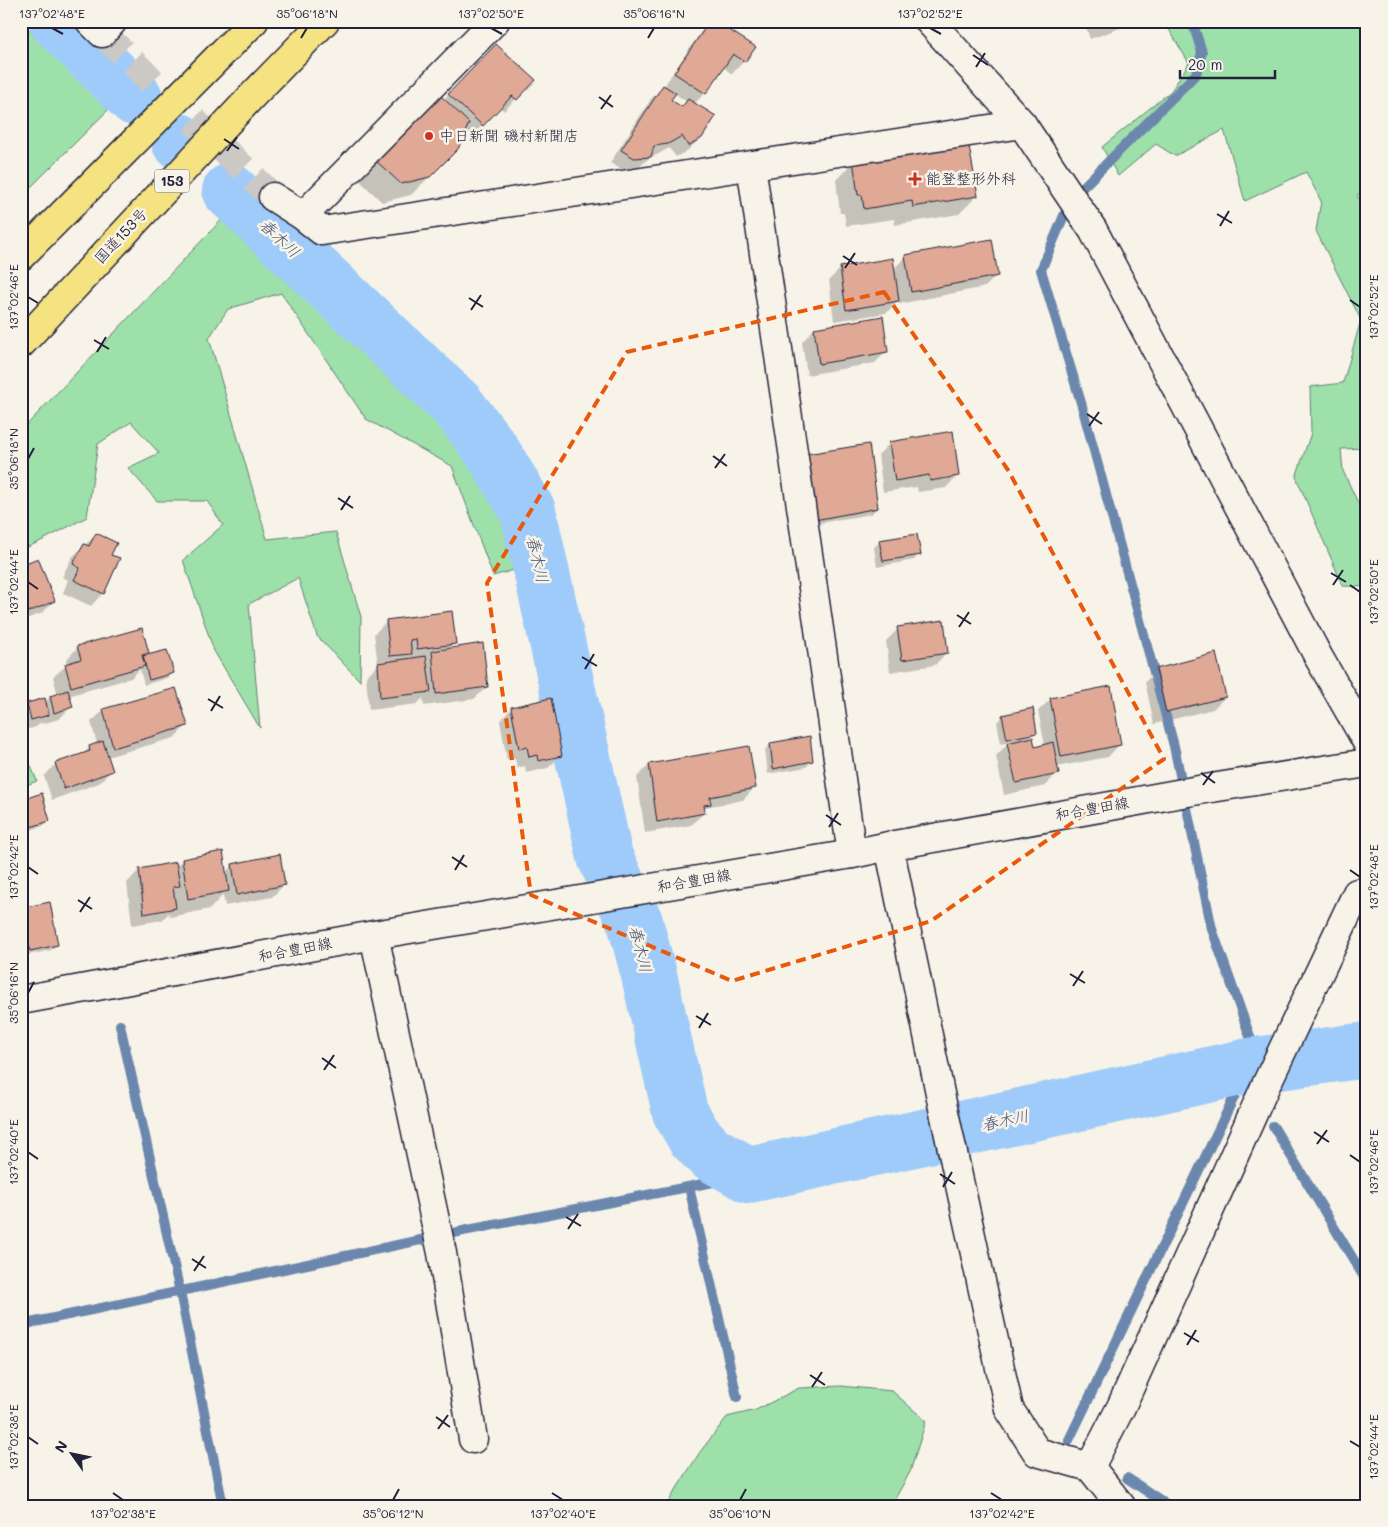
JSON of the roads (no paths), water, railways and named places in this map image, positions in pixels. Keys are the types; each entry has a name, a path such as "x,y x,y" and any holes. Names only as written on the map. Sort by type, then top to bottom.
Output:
{"highway":[{"path":"21,256 254,21"},
{"name":"国道153号","path":"21,344 245,103 325,21"}],"street":[{"path":"90,21 102,33 113,21"},
{"path":"303,216 495,21"},
{"path":"929,21 1022,124 1093,230 1318,658 1367,742"},
{"path":"273,197 322,231 1022,124"},
{"path":"751,165 852,854"},
{"name":"和合豊田線","path":"21,1000 374,935 852,854 1199,790 1367,763"},
{"path":"890,846 942,1103 1009,1409 1037,1452 1090,1467 1121,1506"},
{"path":"1090,1467 1121,1407 1265,1087 1357,893"},
{"path":"374,935 439,1240 473,1439"}],"waterway":[{"name":"春木川","path":"57,21 135,98"},
{"path":"73,37 87,21"},
{"path":"1069,1440 1249,1066 1253,1045 1212,929 1174,746 1082,406 1041,270 1071,199 1196,74 1202,52 1192,21"},
{"name":"春木川","path":"230,191 457,405 491,449 528,511 605,857 635,922 680,1112 694,1136 710,1153 749,1175 1249,1066 1367,1050"},
{"path":"120,1025 180,1292 223,1506"},
{"path":"1273,1126 1367,1282"},
{"path":"21,1325 463,1231 749,1175"},
{"path":"689,1187 737,1397"},
{"path":"1127,1478 1169,1506"}],"tunnel":[{"path":"102,33 273,197"}],"place":[{"name":"中日新聞 磯村新聞店","path":"429,136"},
{"name":"能登整形外科","path":"915,179"}]}
